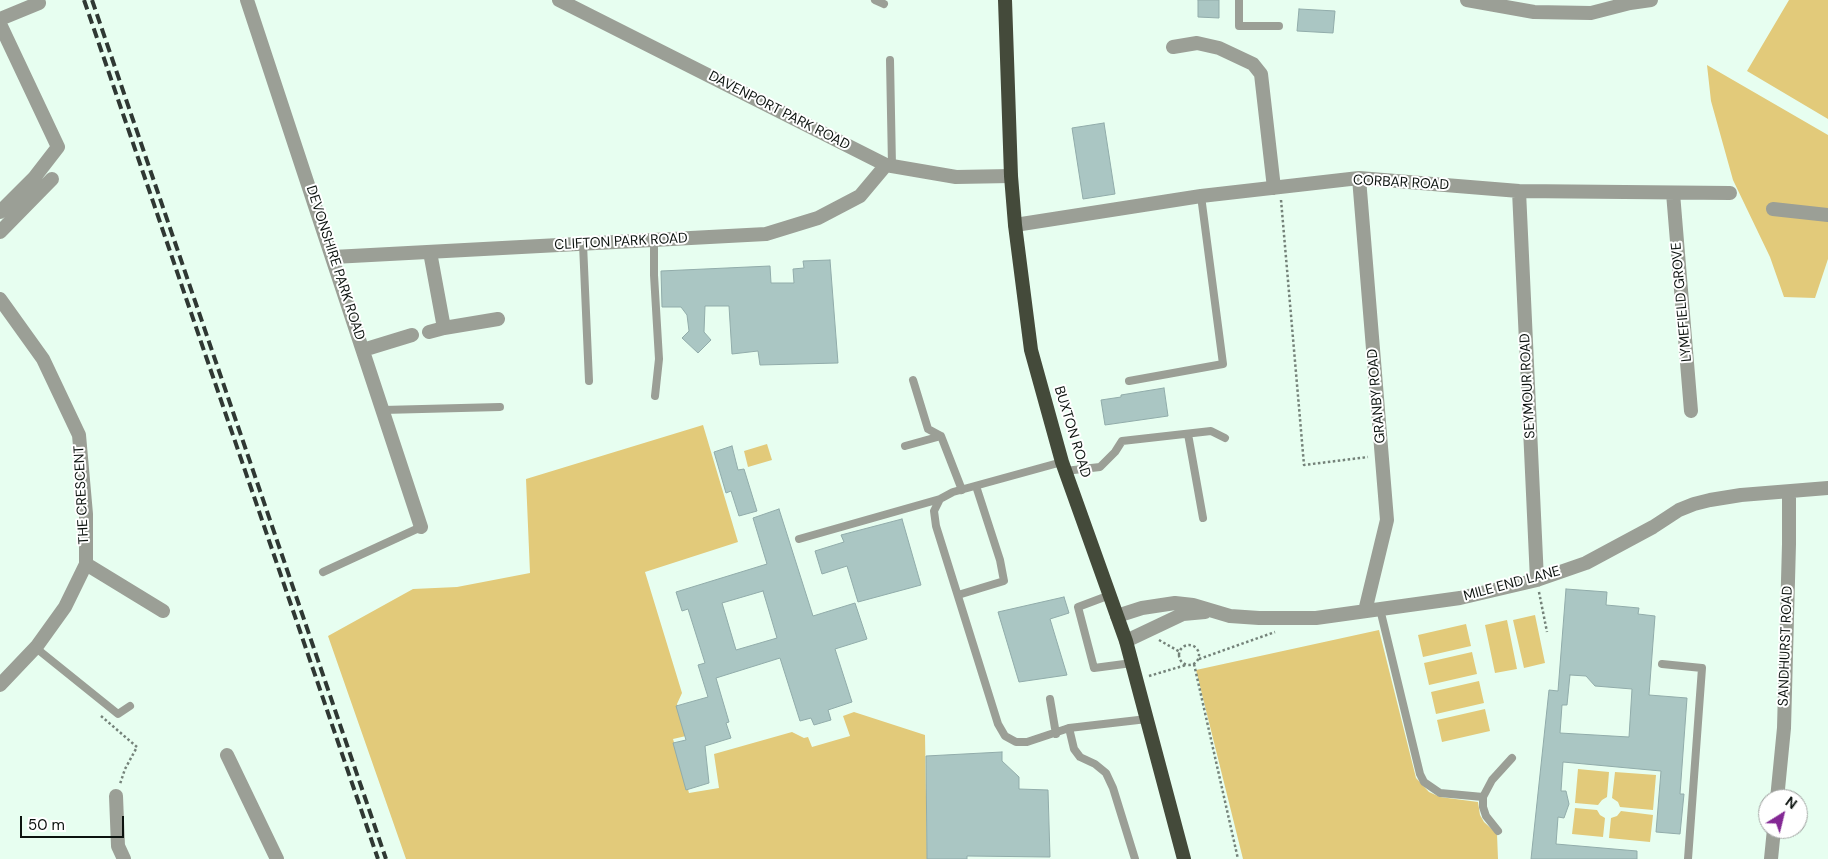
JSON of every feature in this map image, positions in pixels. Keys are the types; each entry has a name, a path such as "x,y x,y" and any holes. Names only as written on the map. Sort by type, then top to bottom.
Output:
{"highway":[{"name":"BUXTON ROAD","path":"1005,0 1011,176 1015,225 1031,350 1063,467 1126,641 1184,859"}],"street":[{"name":"DEVONSHIRE PARK ROAD","path":"247,0 422,527"},
{"name":"DAVENPORT PARK ROAD","path":"559,0 889,165 956,177 1011,176"},
{"path":"1466,0 1534,12 1591,13 1630,3 1651,0"},
{"path":"0,20 39,3"},
{"path":"0,24 58,147 34,178 0,212"},
{"path":"1173,47 1197,43 1218,48 1253,64 1261,74 1277,187"},
{"name":"CLIFTON PARK ROAD","path":"333,257 766,234 818,218 860,196 889,165"},
{"name":"CORBAR ROAD","path":"1015,225 1201,196 1359,178 1519,191 1730,194"},
{"name":"GRANBY ROAD","path":"1359,178 1387,520 1365,611"},
{"path":"0,232 52,179"},
{"name":"SEYMOUR ROAD","path":"1519,191 1537,580"},
{"name":"LYMEFIELD GROVE","path":"1673,193 1691,411"},
{"path":"1773,208 1828,215"},
{"path":"430,252 444,328"},
{"name":"THE CRESCENT","path":"0,298 43,359 79,435 86,514 86,564 66,607 36,648 0,685"},
{"path":"429,332 498,319"},
{"path":"363,350 412,335"},
{"name":"MILE END LANE","path":"1117,616 1142,608 1176,603 1193,604 1230,616 1316,618 1460,598 1537,580 1586,563 1653,527 1679,510 1694,504 1741,495 1828,488"},
{"name":"SANDHURST ROAD","path":"1778,789 1784,728 1789,492"},
{"path":"86,564 162,611"},
{"name":"MILE END LANE","path":"1126,641 1183,614 1210,611"},
{"path":"227,755 277,859"},
{"path":"116,796 118,846 124,859"},
{"path":"1771,859 1773,839"}],"lane":[{"path":"876,0 884,4"},
{"path":"1239,0 1239,26 1279,26"},
{"path":"889,165 890,60"},
{"path":"1130,381 1223,364 1201,196"},
{"path":"654,240 659,359 655,396"},
{"path":"583,244 589,380"},
{"path":"913,380 928,429 942,436 962,490"},
{"path":"383,410 500,407"},
{"path":"799,539 940,499 953,492 976,486 1063,467 1100,467 1122,441 1211,431 1225,438"},
{"path":"1188,434 1203,518"},
{"path":"905,446 942,436"},
{"path":"958,595 1004,580 1000,560 976,486"},
{"path":"940,499 934,511 936,526 998,724 1005,736 1016,742 1027,742 1056,734 1069,728 1147,719"},
{"path":"322,572 422,527"},
{"path":"1110,595 1078,607 1094,668 1132,663"},
{"path":"1380,609 1420,774 1424,782 1440,793 1483,797"},
{"path":"36,648 118,714 130,706"},
{"path":"1662,664 1702,668 1688,859"},
{"path":"1050,699 1056,734"},
{"path":"1069,728 1074,749 1080,757 1095,764 1106,773 1113,788 1135,859"},
{"path":"1498,831 1486,816 1483,807 1483,797 1492,780 1505,763 1512,758"}],"path":[{"path":"1277,187 1304,465 1382,455"},
{"path":"1537,580 1547,632"},
{"path":"1136,680 1194,664 1199,658 1280,630"},
{"path":"1163,634 1158,640 1180,652"},
{"path":"1186,665 1180,660 1180,652 1186,646 1192,646 1198,650 1199,658"},
{"path":"1194,664 1238,859"},
{"path":"101,716 138,747 125,769 116,796"}],"shaded area":[{"path":"1789,0 1828,0 1828,119 1747,71"},
{"path":"1707,65 1828,135 1828,259 1815,298 1784,297 1770,257 1733,180 1711,101"},
{"path":"703,425 738,542 645,572 682,693 677,704 686,736 673,739 689,793 719,788 714,754 792,732 804,738 808,737 812,747 850,736 843,716 854,712 925,735 927,859 406,859 328,636 413,589 457,587 530,573 526,479"},
{"path":"767,444 772,460 748,467 744,451"},
{"path":"1535,615 1545,663 1524,668 1513,620"},
{"path":"1507,620 1517,669 1495,673 1485,625"},
{"path":"1466,624 1471,646 1423,657 1418,635"},
{"path":"1379,630 1416,778 1429,792 1440,797 1478,802 1480,815 1484,822 1497,834 1498,859 1243,859 1196,670"},
{"path":"1472,652 1477,674 1429,685 1424,663"},
{"path":"1479,681 1484,703 1436,714 1431,692"},
{"path":"1485,709 1490,731 1442,742 1437,720"},
{"path":"1578,769 1609,772 1607,797 1598,805 1575,803"},
{"path":"1615,772 1656,775 1653,810 1620,807 1618,802 1612,798"},
{"path":"1575,808 1597,810 1605,818 1603,837 1572,834"},
{"path":"1621,811 1653,815 1650,842 1609,838 1611,818 1617,816"}],"building":[{"path":"1198,0 1219,0 1219,18 1198,17"},
{"path":"1299,9 1335,11 1333,33 1297,31"},
{"path":"1104,123 1115,194 1083,199 1072,128"},
{"path":"830,260 838,363 760,365 758,351 732,354 729,306 705,306 704,332 711,340 698,353 682,338 689,331 687,315 681,307 662,307 661,271 770,266 771,283 794,283 793,269 804,268 803,261"},
{"path":"1164,388 1168,416 1105,425 1101,400"},
{"path":"732,446 738,470 744,469 757,511 739,516 731,491 726,493 714,452"},
{"path":"779,509 813,616 855,603 867,639 835,649 852,702 828,710 831,720 814,725 811,718 800,721 780,658 716,678 729,722 726,723 731,738 705,746 709,783 686,790 673,743 686,740 676,706 708,697 698,665 705,663 688,609 682,611 676,592 767,564 753,518","holes":["763,591 777,638 736,650 722,603"]},
{"path":"902,519 921,585 858,602 847,566 822,574 815,551 844,542 841,535"},
{"path":"1566,589 1607,592 1606,605 1639,608 1638,614 1655,616 1649,695 1687,698 1680,794 1684,794 1680,834 1656,832 1661,771 1563,762 1561,791 1566,791 1569,804 1564,818 1558,817 1556,844 1637,851 1637,859 1531,859 1549,690 1558,691","holes":["1570,675 1586,676 1595,686 1632,689 1629,737 1560,733 1562,705 1567,705"]},
{"path":"1064,597 1069,613 1050,619 1067,675 1019,682 998,612"},
{"path":"1002,752 1002,761 1019,777 1019,789 1048,790 1050,857 967,856 967,859 927,859 926,756"}],"railway":[{"path":"84,0 378,859"},
{"path":"92,0 386,859"}]}
